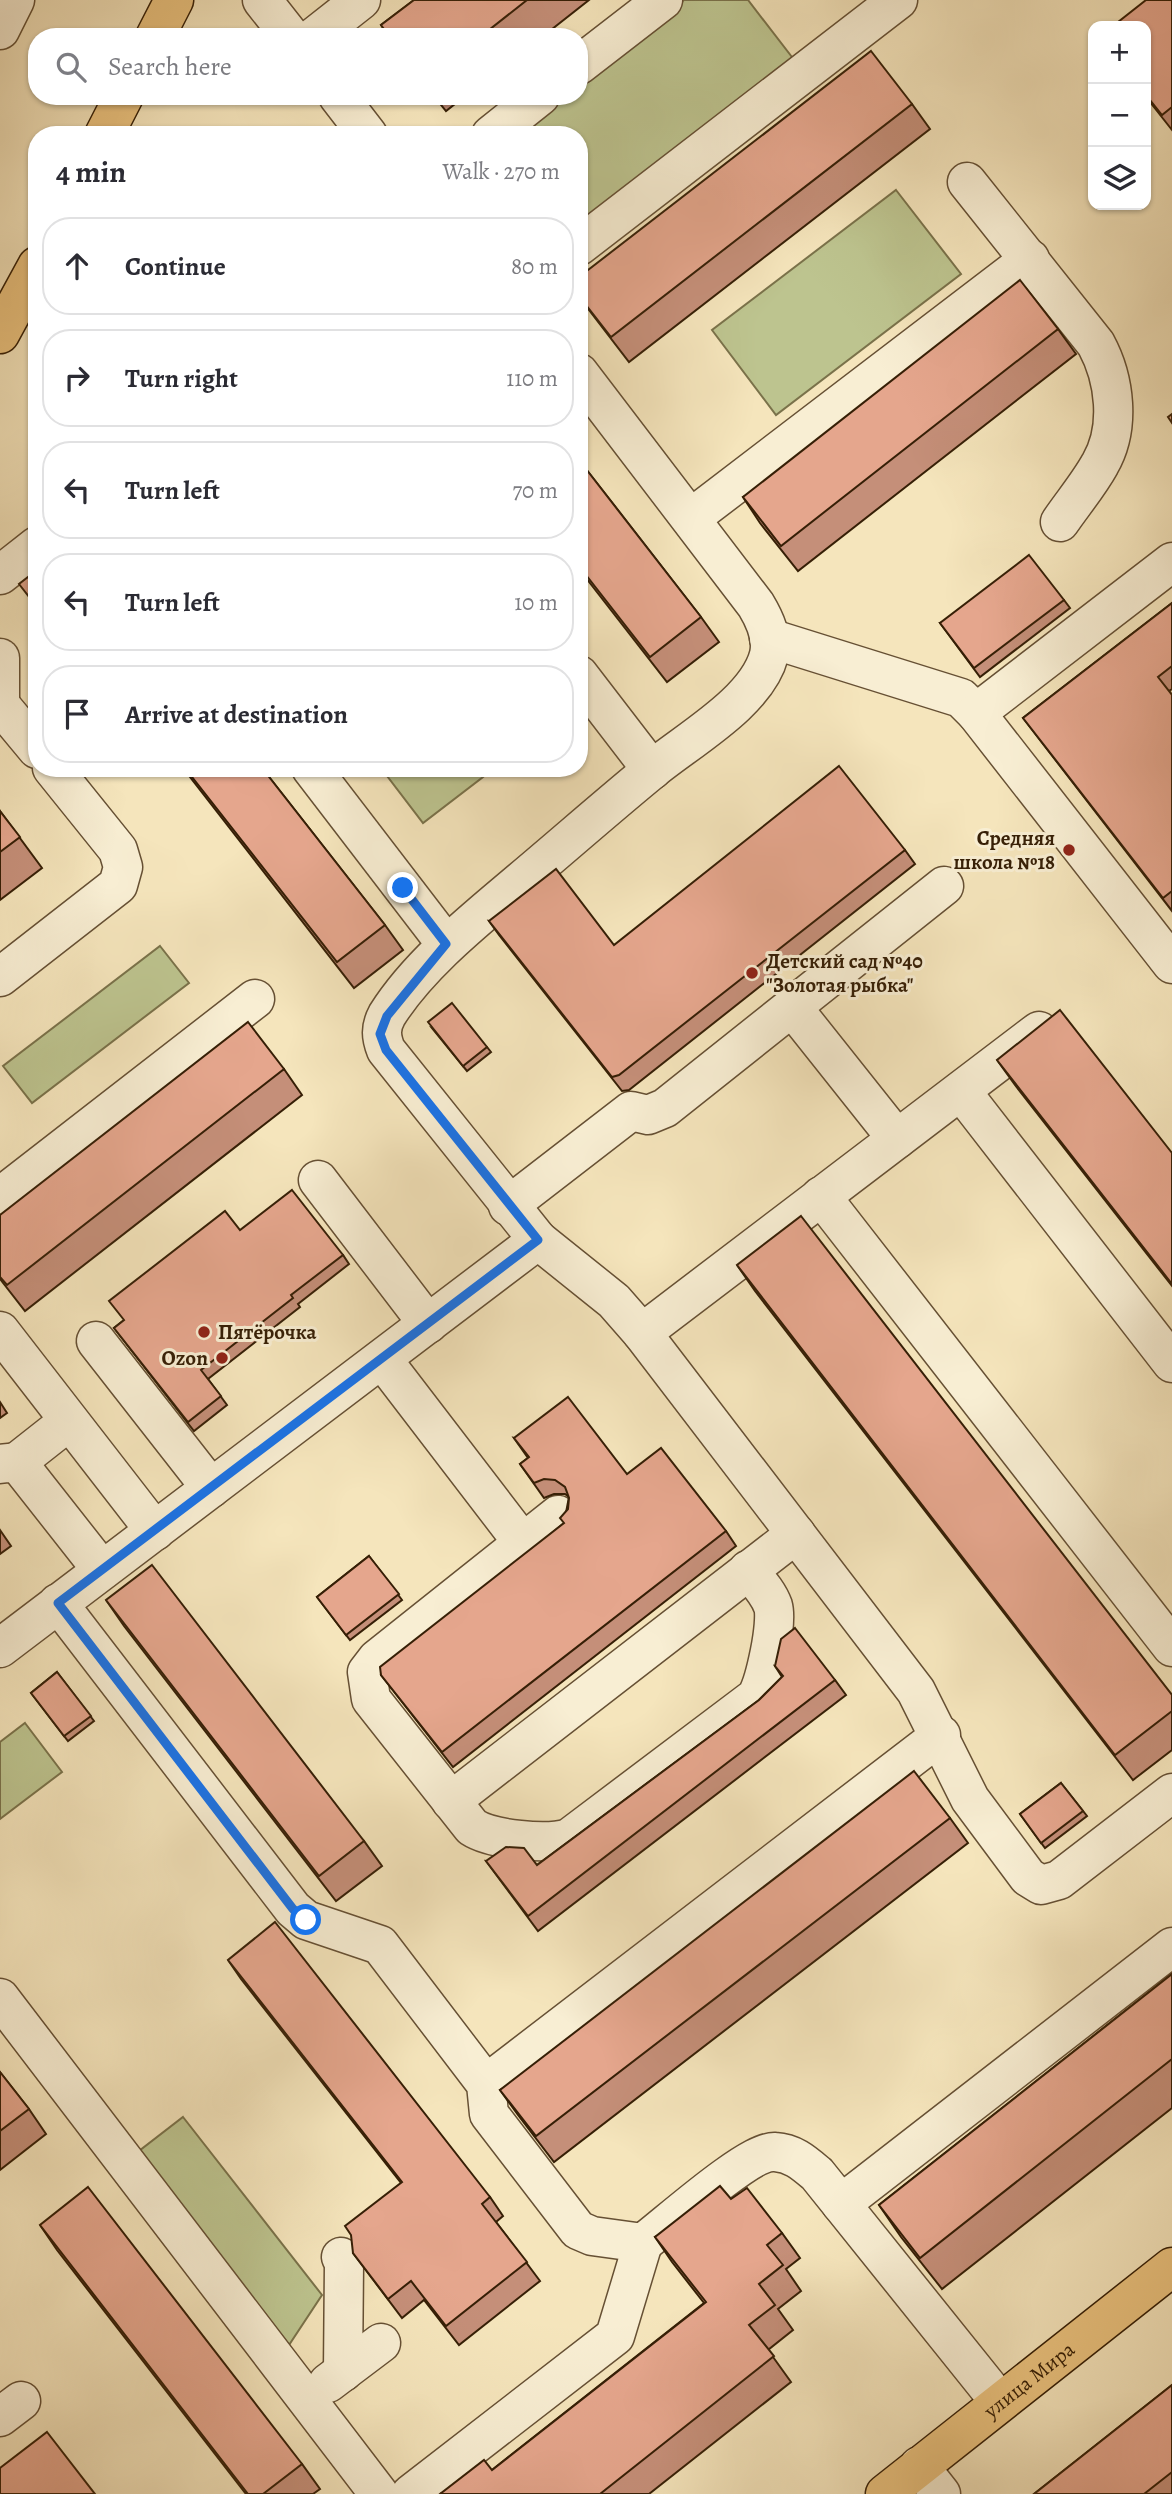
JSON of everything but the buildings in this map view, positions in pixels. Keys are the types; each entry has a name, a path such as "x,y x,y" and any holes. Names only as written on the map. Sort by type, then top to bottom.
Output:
{"main road":[{"path":"160,28 174,0"},
{"path":"109,126 119,105"},
{"path":"0,334 28,283"},
{"name":"улица Мира","path":"885,2494 930,2480 1000,2402 1172,2267"}],"lane":[{"path":"0,30 15,0"},
{"path":"262,0 284,28"},
{"path":"325,28 361,0"},
{"path":"588,58 663,0"},
{"path":"588,239 898,0"},
{"path":"345,105 361,126"},
{"path":"502,126 529,105"},
{"path":"967,182 1096,344 1106,362 1112,393 1110,437 1101,462 1060,522"},
{"path":"691,517 1030,259"},
{"path":"588,385 756,605 765,620 769,655 760,673 738,702 652,770 446,944 387,1016 380,1034 386,1050 508,1206 538,1240 614,1301 642,1333 916,1690 982,1819 1028,1877 1041,1885 1059,1880 1172,1793"},
{"path":"0,575 28,553"},
{"path":"976,713 1172,562"},
{"path":"769,638 961,698 976,713 1172,964"},
{"path":"0,658 1,710 28,739"},
{"path":"588,687 652,770"},
{"path":"0,977 118,885 123,867 118,850 59,777"},
{"path":"318,777 446,944"},
{"path":"508,1206 631,1111 648,1115 664,1108 944,886"},
{"path":"0,1197 254,999"},
{"path":"792,1007 897,1139"},
{"path":"642,1333 1055,1019"},
{"path":"961,1091 1172,1363"},
{"path":"318,1180 428,1324"},
{"path":"821,1196 1172,1647"},
{"path":"0,1648 538,1240"},
{"path":"0,1331 155,1531"},
{"path":"96,1341 211,1488"},
{"path":"382,1359 523,1543"},
{"path":"69,1421 8,1463 102,1570"},
{"path":"558,1516 377,1659 367,1672 371,1699 472,1827 484,1835 557,1841 569,1838 755,1697 764,1685 774,1610 769,1596 748,1570"},
{"path":"451,1801 796,1534"},
{"path":"58,1603 293,1909 306,1920 380,1945 486,2084 489,2114 578,2230 592,2236 643,2243"},
{"path":"486,2084 941,1735"},
{"path":"841,2204 1172,1947"},
{"path":"0,1998 379,2494"},
{"path":"411,2494 615,2336 643,2243 750,2160 773,2151 799,2158 841,2204 1000,2402"},
{"path":"341,2257 344,2263 343,2372"},
{"path":"307,2399 381,2343"}],"green space":[{"path":"684,0 748,0 795,61 588,219 588,126 521,126 547,105 588,105 588,74"},
{"path":"896,190 961,274 776,415 712,330"},
{"path":"388,777 483,777 423,823"},
{"path":"160,946 189,983 32,1103 3,1066"},
{"path":"25,1723 62,1772 0,1819 0,1742"},
{"path":"183,2117 322,2295 289,2345 139,2151"}],"place":[{"name":"Средняя школа №18","path":"1069,850"},
{"name":"Детский сад №40 \"Золотая рыбка\"","path":"752,973"},
{"name":"Пятёрочка","path":"204,1332"},
{"name":"Ozon","path":"222,1358"}],"route":[{"path":"306,1920 293,1909 58,1603 538,1240 508,1206 386,1050 380,1034 387,1016 446,944 403,888"}]}
